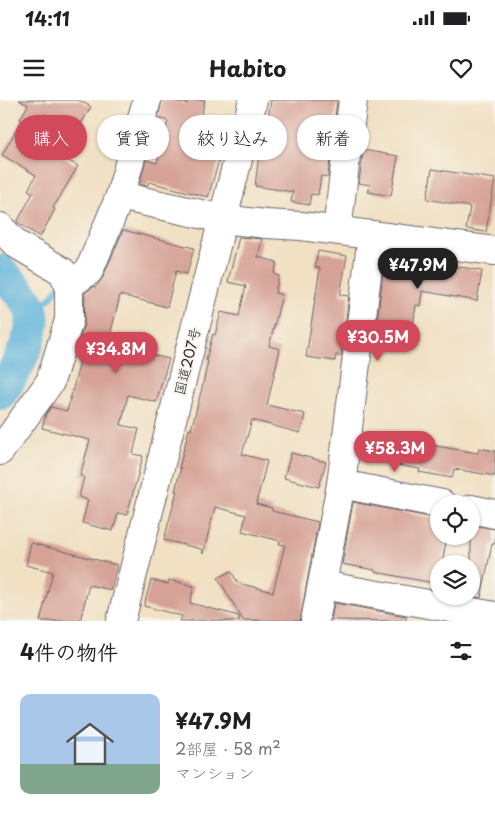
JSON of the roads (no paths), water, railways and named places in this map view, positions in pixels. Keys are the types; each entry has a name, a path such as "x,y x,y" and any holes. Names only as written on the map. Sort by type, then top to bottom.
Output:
{"main road":[{"path":"65,278 89,271 120,196 147,100"},
{"name":"国道207号","path":"121,621 253,100"},
{"path":"337,230 353,100"},
{"path":"120,196 223,219 337,230 495,251"},
{"path":"0,227 16,244 65,278 69,320 50,382 0,451"},
{"path":"315,621 340,484 372,235"},
{"path":"340,484 430,502"},
{"path":"480,511 495,514"},
{"path":"322,584 477,616"}],"waterway":[{"path":"0,271 24,297 30,307 32,316 29,339 12,375 0,393"},
{"path":"31,309 50,299 59,286"}]}
